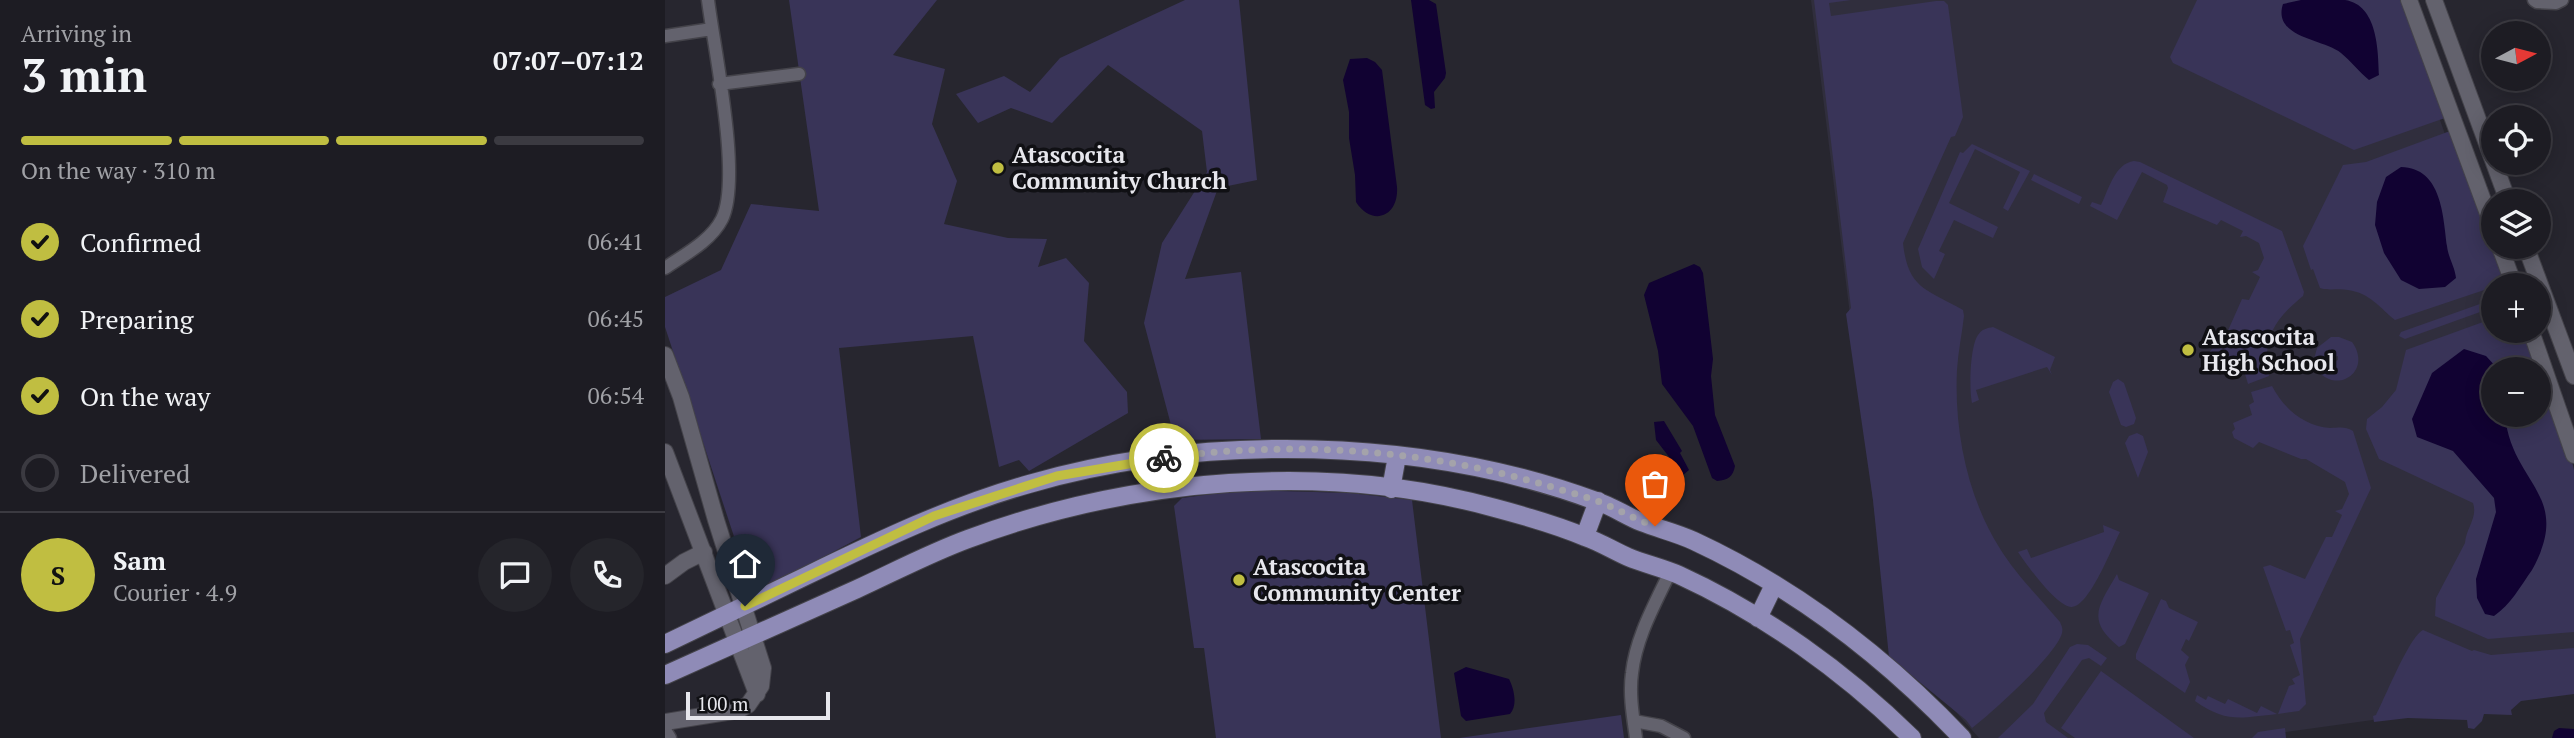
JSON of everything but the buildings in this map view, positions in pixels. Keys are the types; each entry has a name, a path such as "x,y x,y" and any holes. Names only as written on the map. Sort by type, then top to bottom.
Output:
{"main road":[{"path":"2409,0 2481,195"},
{"path":"2434,0 2503,189"},
{"path":"2453,120 2474,112"},
{"path":"2530,259 2574,376"},
{"path":"2535,343 2574,454"},
{"path":"665,355 681,397 764,677 757,694 748,705 739,710 665,722"},
{"path":"665,644 934,516 1047,479 1210,452 1346,449 1500,472 1598,501 1642,522 1697,542 1774,585 1832,623 1891,669 1928,702 1962,738"},
{"path":"665,452 736,642 754,680 757,694"},
{"path":"1391,489 1397,456"},
{"path":"1163,458 1167,489"},
{"path":"665,675 968,539 1076,506 1167,489 1242,481 1350,484 1494,507 1585,536 1628,557 1670,572 1758,618 1811,653 1912,738"},
{"path":"1585,536 1598,501"},
{"path":"665,576 703,552"},
{"path":"1758,618 1774,585"}],"street":[{"path":"665,268 714,231 728,202 729,149 708,0"},
{"path":"2535,1 2556,3 2563,0"},
{"path":"665,36 712,29"},
{"path":"719,83 799,74"},
{"path":"1636,738 1632,673 1642,632 1670,572"},
{"path":"1634,721 1661,726 1684,738"},
{"path":"665,730 670,738"}],"shaded area":[{"path":"789,0 937,0 893,55 945,69 932,124 957,181 944,224 1008,238 1047,239 1038,267 1066,258 1089,283 1084,341 1127,392 1128,413 1029,471 1019,460 999,467 973,336 839,348 861,537 760,591 748,579 665,327 665,297 721,270 751,204 819,211"},
{"path":"1185,0 1239,0 1257,180 1218,188 1185,279 1241,272 1261,439 1175,440 1144,323 1162,243 1207,172 1202,131 1108,65 1052,123 1011,108 978,123 956,94 1004,76 1030,92 1060,58"},
{"path":"1411,0 1429,0 1436,4 1446,73 1434,92 1435,108 1431,109 1425,105"},
{"name":"Atascocita High School","path":"1811,0 2397,0 2481,235 2481,259 2490,259 2495,273 2481,273 2481,343 2494,343 2494,357 2481,357 2481,427 2544,427 2574,500 2574,692 2271,734 2271,738 1979,738 1956,712 1892,654"},
{"path":"1814,0 1851,0 1829,3 1831,16 1936,1 1944,1 1948,5 1963,117 1955,136 1951,137 1903,243 1905,258 1914,279 1921,286 1963,310 1958,363 1958,415 1971,484 1999,547 2060,622 2062,630 2049,655 2008,697 1972,728 1966,720 1889,657 1873,500 1846,314 1851,308"},
{"path":"2197,0 2403,0 2445,118 2354,150 2173,63 2170,57"},
{"path":"2301,0 2345,0 2364,10 2377,42 2379,75 2369,80 2341,53 2292,31 2285,24 2282,15 2283,4"},
{"path":"1367,58 1382,70 1397,187 1394,206 1389,212 1377,216 1362,210 1356,202 1349,112 1343,80 1350,59"},
{"path":"2450,131 2481,211 2481,259 2499,259 2504,273 2481,273 2481,291 2395,320 2363,294 2345,289 2320,288 2303,246 2343,165 2366,162"},
{"path":"1972,144 2030,171 2008,211 2003,208 2020,172 1975,149 1949,203 1998,227 1993,238 1954,220 1939,251 1945,254 1934,279 1922,267 1918,249 1960,152 1963,153"},
{"path":"2134,161 2282,231 2304,292 2284,313 2269,340 2269,376 2248,384 2245,374 2238,375 2235,365 2217,371 2210,367 2206,356 2217,343 2222,344 2242,299 2249,300 2260,277 2252,272 2258,270 2264,258 2259,243 2246,236 2240,237 2243,231 2221,220 2217,225 2163,202 2167,185 2142,172 2117,220 2090,206 2092,202 2101,205 2117,172 2127,163"},
{"path":"2401,167 2415,169 2425,176 2438,196 2456,278 2445,287 2419,289 2401,280 2384,253 2375,225 2377,202 2386,177"},
{"path":"2034,174 2082,197 2079,204 2031,180"},
{"path":"1694,264 1700,267 1703,273 1713,359 1711,376 1715,415 1735,466 1729,477 1717,481 1712,478 1693,426 1662,384 1658,351 1644,295 1649,283"},
{"path":"2481,304 2481,312 2405,339 2399,336 2401,332"},
{"path":"2481,323 2481,343 2529,343 2535,357 2481,357 2481,427 2551,427 2551,403 2574,470 2574,632 2488,639 2435,616 2436,598 2465,543 2474,508 2473,503 2379,459 2366,429 2367,419 2382,407 2396,390 2406,350"},
{"path":"1993,327 2055,357 2050,370 2052,375 2047,367 1976,390 1979,400 1972,403 1973,348 1981,331"},
{"path":"2331,337 2352,342 2357,353 2355,370 2342,380 2324,377 2316,369 2338,360 2338,356 2313,363 2317,348"},
{"path":"2464,349 2487,357 2481,357 2481,427 2508,427 2518,458 2543,506 2546,523 2543,544 2532,570 2510,601 2494,616 2485,614 2477,598 2476,579 2496,512 2494,498 2453,451 2417,437 2412,419 2432,373"},
{"path":"2118,379 2124,383 2136,418 2134,424 2126,427 2121,425 2109,392 2113,382"},
{"path":"2272,386 2282,402 2303,420 2321,427 2353,431 2371,488 2300,639 2306,704 2299,711 2278,714 2289,686 2295,684 2292,679 2300,675 2290,645 2294,643 2290,630 2286,631 2263,567 2270,565 2305,579 2326,537 2332,537 2342,515 2335,511 2342,509 2349,494 2345,482 2306,459 2259,442 2253,448 2234,438 2233,423 2252,415 2249,405 2254,402 2251,392"},
{"path":"1664,421 1682,451 1680,453 1689,470 1683,475 1656,440 1654,422"},
{"path":"2137,433 2143,436 2148,452 2138,478 2125,443 2129,436"},
{"path":"1243,490 1350,493 1412,500 1441,738 1216,738 1204,648 1194,648 1174,506 1182,498"},
{"path":"2103,525 2120,532 2092,588 2078,605 2064,605 2057,599 2018,552 2027,549 2031,558 2104,532"},
{"path":"2117,574 2119,580 2149,593 2125,644 2119,647 2102,629 2099,621 2101,604"},
{"path":"2161,599 2166,601 2169,608 2198,622 2189,641 2186,639 2181,650 2189,657 2185,665 2190,682 2185,693 2136,659"},
{"path":"2423,630 2472,651 2491,655 2574,648 2574,694 2521,701 2511,710 2512,715 2484,714 2482,721 2474,729 2468,728 2467,720 2408,718 2374,722 2373,716 2376,715 2404,655"},
{"path":"2077,644 2088,645 2107,658 2101,666 2089,658 2082,660 2044,713 2046,722 2068,738 1998,738 2033,704 2070,647"},
{"path":"1466,667 1509,679 1515,702 1510,714 1466,721 1461,716 1454,673"},
{"path":"2101,671 2194,738 2075,738 2061,728"},
{"path":"2197,695 2206,700 2208,696 2225,704 2228,699 2257,713 2261,706 2277,714 2225,716 2195,701"},
{"path":"1621,715 1624,738 1459,738"},
{"path":"2285,728 2286,738 2252,738 2258,732"},
{"path":"2559,728 2574,729 2574,738 2552,738 2554,731"}],"way so far":[{"path":"1164,458 1257,449 1346,449 1431,459 1500,472 1546,485 1598,501 1655,526"}],"place":[{"name":"Atascocita Community Church","path":"998,168"},
{"name":"Atascocita High School","path":"2188,350"},
{"name":"Atascocita Community Center","path":"1239,580"}],"route":[{"path":"745,606 934,516 1057,476 1164,458"}]}
